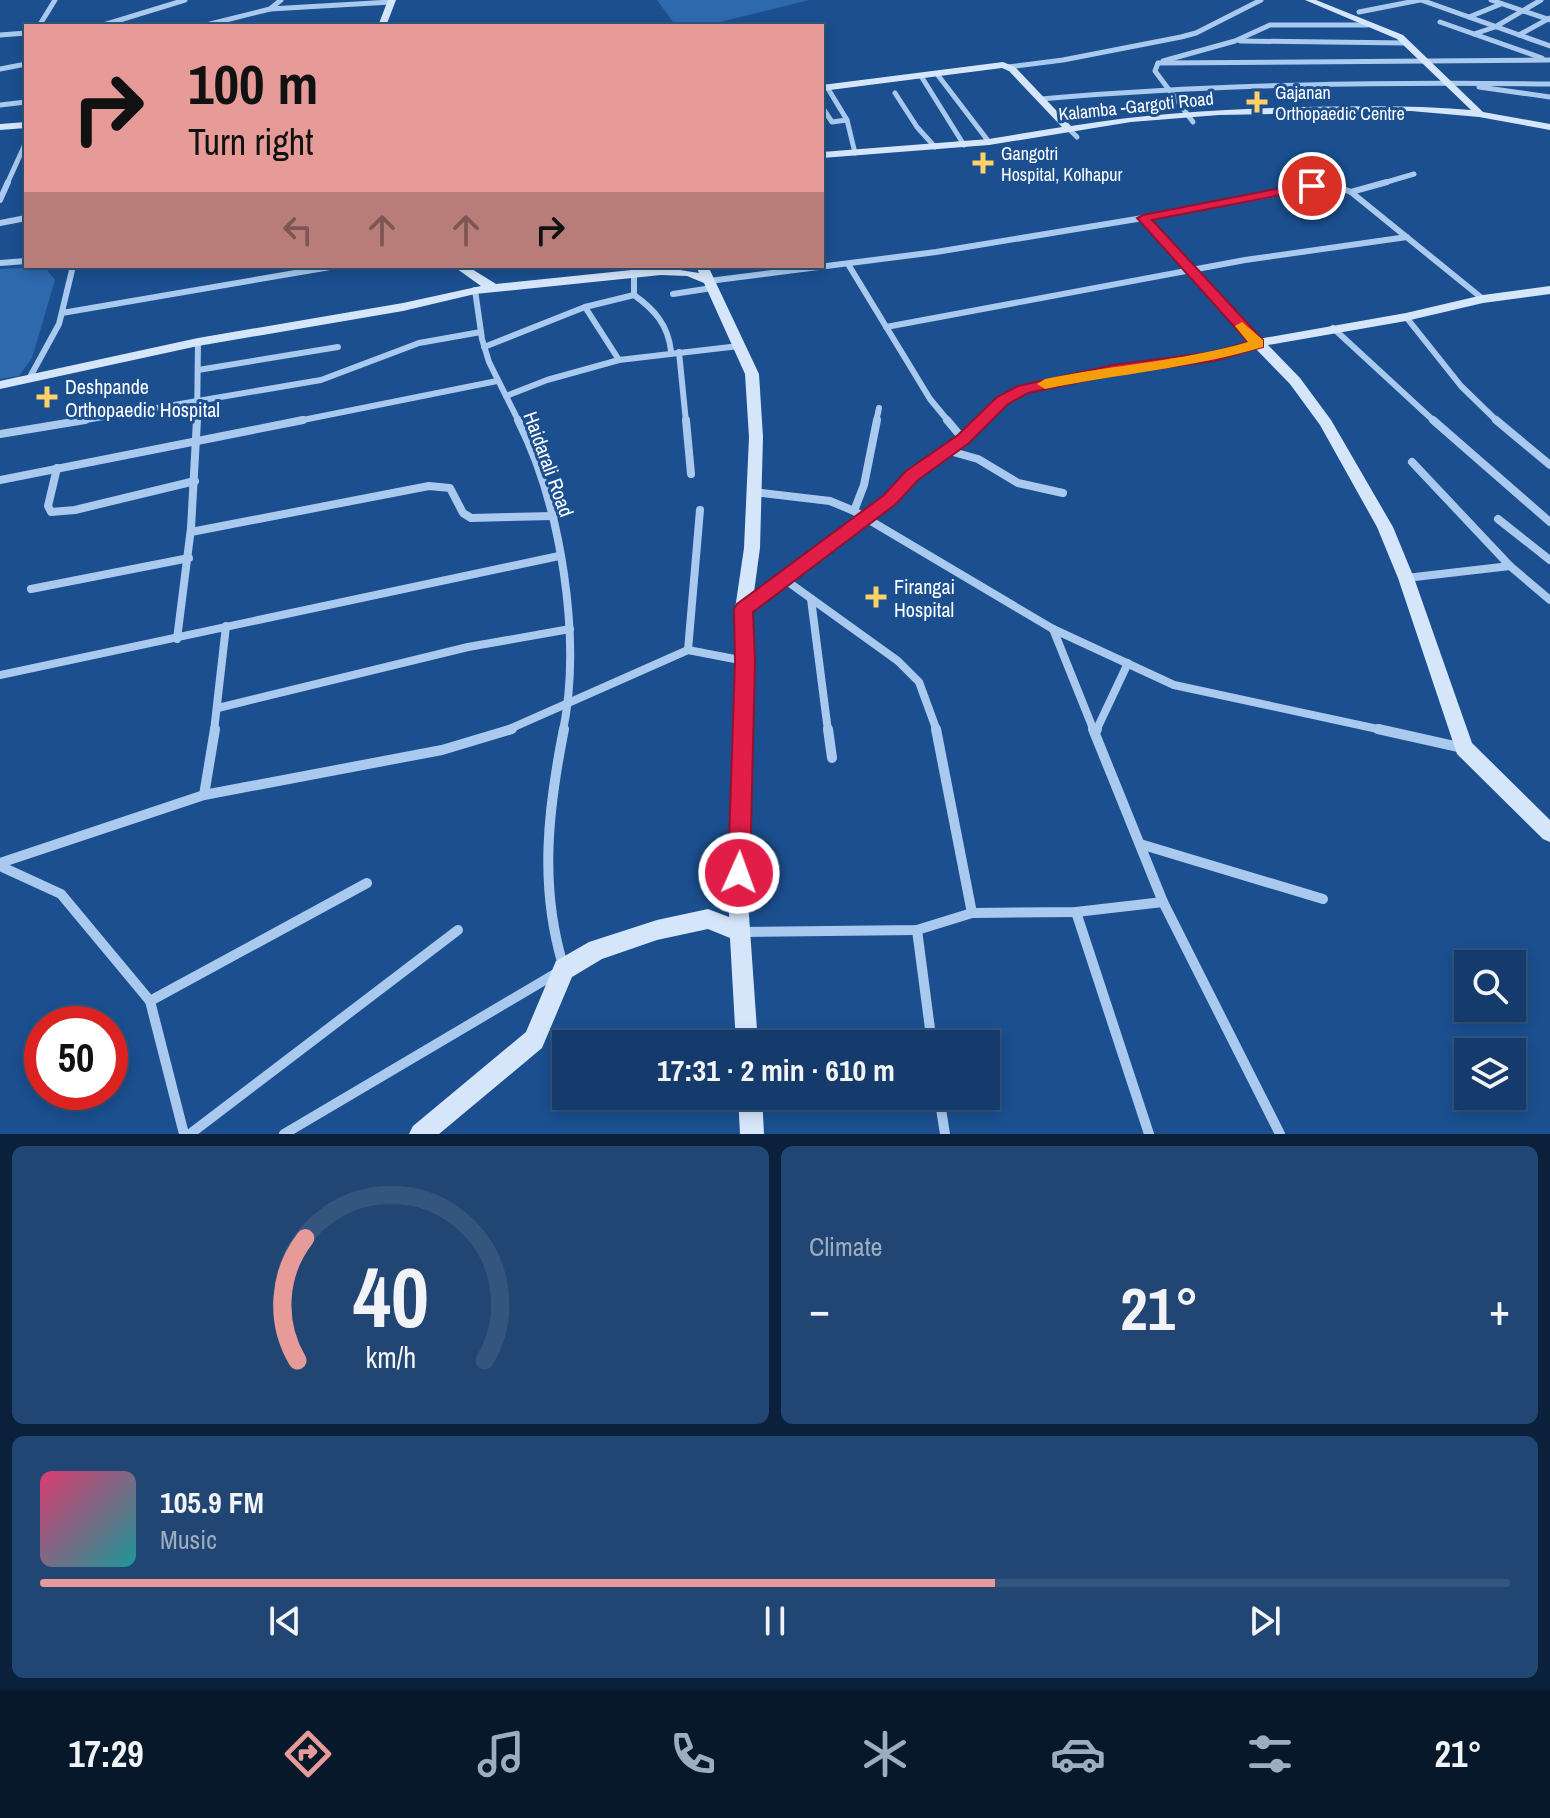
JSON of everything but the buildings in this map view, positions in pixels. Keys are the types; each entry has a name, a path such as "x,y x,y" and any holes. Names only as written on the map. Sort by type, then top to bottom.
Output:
{"street":[{"path":"40,24 55,0"},
{"path":"107,24 185,0"},
{"path":"270,9 281,0"},
{"path":"309,8 313,0"},
{"path":"855,153 847,120 824,88 1087,56 1181,37 1261,0"},
{"path":"1309,0 1400,37 1488,124"},
{"path":"1359,12 1421,0 1548,44"},
{"path":"1491,0 1549,19"},
{"path":"1474,34 1495,27 1541,0"},
{"path":"211,24 270,9 391,1 383,24"},
{"path":"1468,17 1501,3"},
{"path":"249,15 251,23"},
{"path":"1519,35 1549,19"},
{"path":"1440,22 1550,60"},
{"path":"1158,63 1235,41 1263,27 1277,24 1367,25"},
{"path":"0,35 24,33"},
{"path":"1235,41 1406,43"},
{"path":"1158,63 1550,60"},
{"path":"1158,63 1155,71 1189,118"},
{"path":"0,69 24,64"},
{"path":"1008,67 1077,137"},
{"path":"937,74 989,142"},
{"path":"921,76 964,145"},
{"path":"1041,99 1165,88 1444,82 1550,84"},
{"path":"1444,82 1550,97"},
{"path":"895,93 917,127 935,147"},
{"path":"0,105 24,102"},
{"name":"Kalamba -Gargoti Road","path":"824,155 964,145 1068,128 1357,107 1479,114 1550,127"},
{"path":"824,110 832,122 847,120"},
{"name":"Kalamba -Gargoti Road","path":"824,163 936,155 1077,137 1189,118 1365,114 1436,116 1550,134"},
{"path":"0,127 24,125"},
{"path":"0,200 24,146"},
{"path":"1351,192 1414,174"},
{"path":"824,266 1143,218 1330,184 1351,192 1483,299"},
{"path":"0,223 24,218"},
{"path":"1143,218 1295,381 1326,423 1385,527 1406,578 1464,748 1550,833"},
{"path":"886,327 1190,270 1407,237"},
{"path":"0,263 24,261"},
{"path":"848,264 930,399 963,439"},
{"path":"30,377 52,344 68,299 72,268"},
{"path":"62,313 324,268"},
{"path":"462,268 495,289"},
{"path":"0,385 198,342 403,307 475,290 634,269 678,271 708,278 808,268"},
{"path":"634,269 634,295"},
{"path":"673,294 708,278"},
{"path":"708,278 752,374 756,437 752,548 743,609 745,661 738,901 746,1030"},
{"name":"Haidarali Road","path":"475,290 484,347 497,381 526,435 554,516 570,629 569,703 550,800 547,881 553,932 564,969"},
{"path":"743,609 784,579 859,514 890,500 912,476 963,439 1002,401 1023,390 1098,372 1214,356 1258,343 1333,328 1406,317 1483,299 1550,290"},
{"path":"484,347 585,307 634,295 655,309 675,352 691,474"},
{"path":"585,307 619,360"},
{"path":"1406,317 1461,386 1511,434 1550,465"},
{"path":"1333,328 1504,485 1550,522"},
{"path":"0,434 321,380 419,343 481,332"},
{"path":"177,639 189,558 195,481 198,342"},
{"path":"506,396 547,380 619,360 739,346"},
{"path":"198,370 338,347"},
{"path":"0,480 497,381"},
{"path":"859,514 879,408"},
{"path":"946,450 978,459 1018,483 1063,493"},
{"path":"1412,462 1510,566 1550,600"},
{"path":"57,468 48,506 51,512 75,510 195,481"},
{"path":"191,532 429,486 450,488 463,513 471,518 554,516"},
{"path":"754,492 830,501 859,514 1053,629 1174,685 1464,748"},
{"path":"688,650 700,510"},
{"path":"1498,519 1550,560"},
{"path":"0,675 559,556"},
{"path":"31,589 189,558"},
{"path":"1406,578 1510,566"},
{"path":"784,579 898,661 919,682 934,717 972,913"},
{"path":"811,599 832,758"},
{"path":"204,795 218,708 226,626"},
{"path":"218,708 468,647 570,629"},
{"path":"1053,629 1163,902 1280,1134"},
{"path":"0,864 204,795 442,750 514,729 688,650 745,661"},
{"path":"1095,733 1128,663"},
{"path":"1140,844 1323,899"},
{"path":"0,864 61,894 150,1001 187,1134 458,930"},
{"path":"150,1001 367,883"},
{"path":"284,1134 597,950 657,930 708,919 740,932 917,930 972,913 1076,912 1163,902"},
{"path":"1076,912 1149,1134"},
{"path":"917,930 930,1030"},
{"path":"421,1134 534,1040 564,969"},
{"path":"751,1110 752,1134"},
{"path":"941,1110 945,1134"}],"shaded area":[{"path":"657,0 809,0 712,24 675,24"},
{"path":"0,269 47,270 55,280 32,358 19,376 0,379"}],"slow traffic":[{"path":"1045,384 1113,370 1214,356 1258,343 1242,326"}],"place":[{"name":"Gajanan Orthopaedic Centre","path":"1257,102"},
{"name":"Gangotri Hospital, Kolhapur","path":"983,163"},
{"name":"Deshpande Orthopaedic Hospital","path":"47,397"},
{"name":"Firangai Hospital","path":"876,597"}],"route":[{"path":"739,873 745,661 743,609 890,500 912,476 963,439 1002,401 1023,390 1068,378 1214,356 1258,343 1143,218 1312,186"}]}
